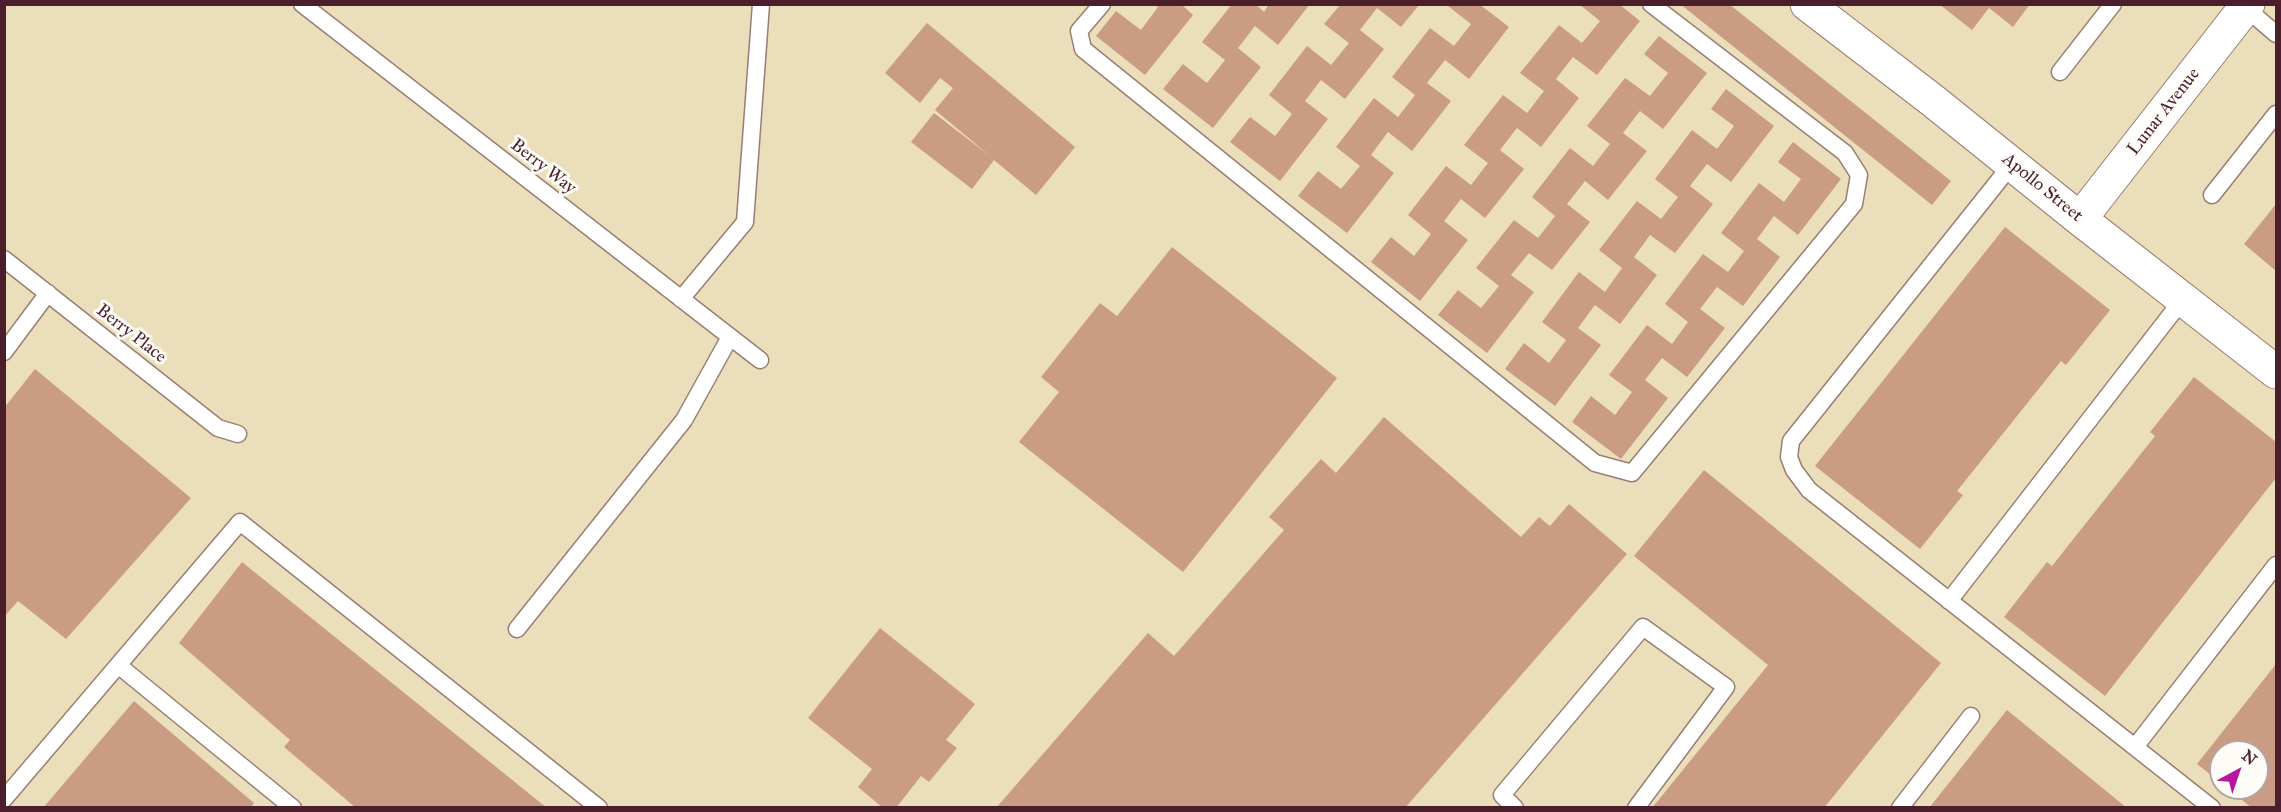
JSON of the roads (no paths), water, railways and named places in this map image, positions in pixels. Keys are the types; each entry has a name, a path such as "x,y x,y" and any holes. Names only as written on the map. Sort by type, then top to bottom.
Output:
{"street":[{"name":"Apollo Street","path":"1807,4 2277,372"},
{"name":"Lunar Avenue","path":"2080,219 2244,6"}],"lane":[{"name":"Berry Way","path":"302,4 760,360"},
{"path":"681,299 745,222 761,4"},
{"path":"1102,4 1079,31 1083,49 1595,463 1632,473 1854,204 1860,175 1845,153 1652,4"},
{"path":"2060,72 2113,4"},
{"path":"2244,6 2277,34"},
{"path":"2212,195 2277,114"},
{"path":"2012,164 1791,441 1789,458 1794,470 1809,490 2212,807"},
{"name":"Berry Place","path":"4,259 218,428 238,434"},
{"path":"4,352 48,293"},
{"path":"1949,601 2183,299"},
{"path":"517,629 684,420 730,338"},
{"path":"4,799 240,522 599,807"},
{"path":"2134,747 2277,565"},
{"path":"1515,807 1502,795 1643,627 1726,687 1636,807"},
{"path":"118,665 293,807"},
{"path":"1900,807 1971,716"}]}
